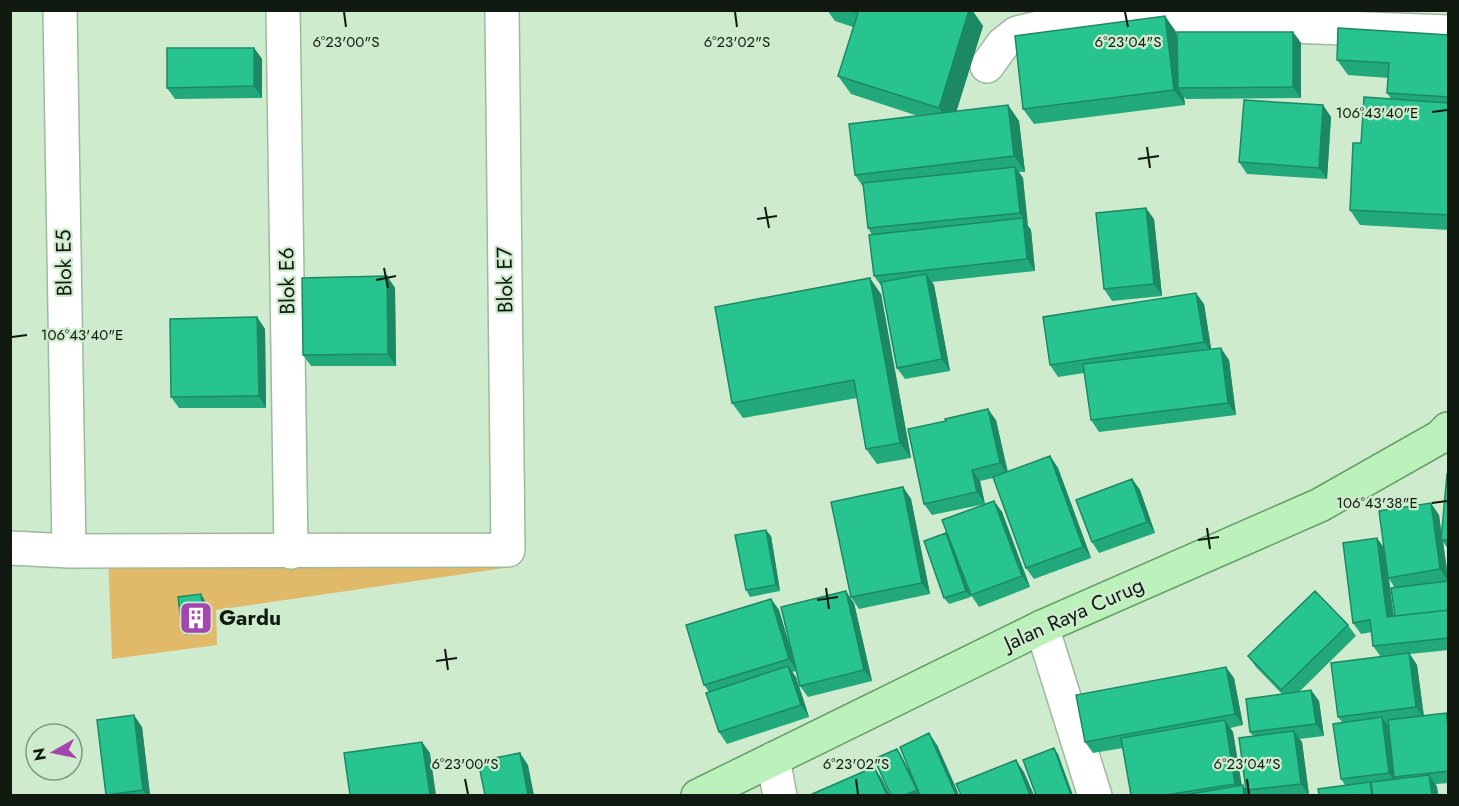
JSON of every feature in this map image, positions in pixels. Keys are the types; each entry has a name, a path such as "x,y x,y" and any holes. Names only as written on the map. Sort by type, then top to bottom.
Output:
{"main road":[{"name":"Jalan Raya Curug","path":"698,795 1042,627 1320,505 1420,449 1449,429"}],"street":[{"name":"Blok E5","path":"60,10 69,551"},
{"name":"Blok E6","path":"283,10 291,552"},
{"name":"Blok E7","path":"291,552 508,550 502,10"},
{"path":"987,66 1003,44 1017,33 1038,28 1128,20 1449,32"},
{"path":"10,548 69,551 291,552"},
{"path":"1042,627 1095,795"},
{"path":"773,759 780,795"}],"shaded area":[{"path":"108,555 510,555 511,567 216,610 217,645 112,659"}],"building":[{"path":"848,10 969,10 939,108 838,76 858,13"},
{"path":"1165,16 1174,90 1023,109 1015,36"},
{"path":"1338,28 1449,35 1449,97 1387,93 1389,63 1337,60"},
{"path":"1177,32 1293,32 1293,87 1178,88"},
{"path":"167,48 254,48 254,86 167,88"},
{"path":"1364,97 1449,103 1449,215 1350,210 1353,143 1361,143"},
{"path":"1244,100 1323,105 1319,168 1239,162"},
{"path":"1008,105 1014,156 855,175 849,124"},
{"path":"1015,167 1020,213 868,228 863,183"},
{"path":"1146,208 1154,284 1104,289 1096,213"},
{"path":"1023,218 1027,259 874,276 869,235"},
{"path":"926,274 942,359 897,368 881,282"},
{"path":"387,276 388,354 303,355 302,278"},
{"path":"870,278 900,443 866,449 854,380 732,403 715,307"},
{"path":"1196,293 1204,342 1050,365 1043,317"},
{"path":"257,317 259,396 171,397 170,319"},
{"path":"1221,348 1228,403 1091,420 1083,364"},
{"path":"988,409 1000,463 972,470 977,492 924,504 908,429"},
{"path":"1050,456 1083,547 1026,568 993,477"},
{"path":"1447,474 1449,474 1449,540 1441,540"},
{"path":"1132,479 1147,522 1092,542 1076,500"},
{"path":"903,487 922,583 851,597 831,502"},
{"path":"994,501 1022,576 971,595 942,520"},
{"path":"1431,503 1440,569 1388,578 1379,511"},
{"path":"766,530 776,585 746,590 735,535"},
{"path":"946,533 966,591 944,598 924,541"},
{"path":"1377,538 1387,617 1449,610 1449,638 1373,646 1370,620 1353,623 1343,543"},
{"path":"1448,581 1449,610 1395,616 1391,588"},
{"path":"846,591 864,670 800,686 781,607"},
{"path":"1315,591 1348,625 1281,690 1248,656"},
{"name":"Gardu","path":"201,594 204,627 182,629 178,597"},
{"path":"771,599 789,659 704,685 686,625"},
{"path":"1409,653 1416,707 1338,717 1331,663"},
{"path":"788,666 801,705 719,732 706,693"},
{"path":"1226,667 1235,714 1085,742 1076,695"},
{"path":"1311,690 1316,724 1250,732 1246,699"},
{"path":"1446,713 1449,731 1449,771 1394,777 1388,720"},
{"path":"134,715 143,790 106,795 97,720"},
{"path":"1382,717 1389,773 1341,779 1333,724"},
{"path":"1225,720 1235,784 1166,795 1131,795 1121,738"},
{"path":"1294,731 1301,784 1246,790 1239,738"},
{"path":"929,733 956,795 920,795 900,747"},
{"path":"422,742 430,795 350,795 344,753"},
{"path":"1054,748 1071,795 1036,795 1023,760"},
{"path":"897,749 917,790 905,795 891,795 874,759"},
{"path":"520,753 528,795 485,795 478,761"},
{"path":"1016,760 1030,795 961,795 956,784"},
{"path":"874,767 887,795 810,795"},
{"path":"1429,775 1432,795 1373,795 1371,782"},
{"path":"1370,782 1372,795 1319,795 1318,789"},
{"path":"1243,785 1244,795 1183,795"}],"place":[{"name":"Gardu","path":"196,618"}]}
